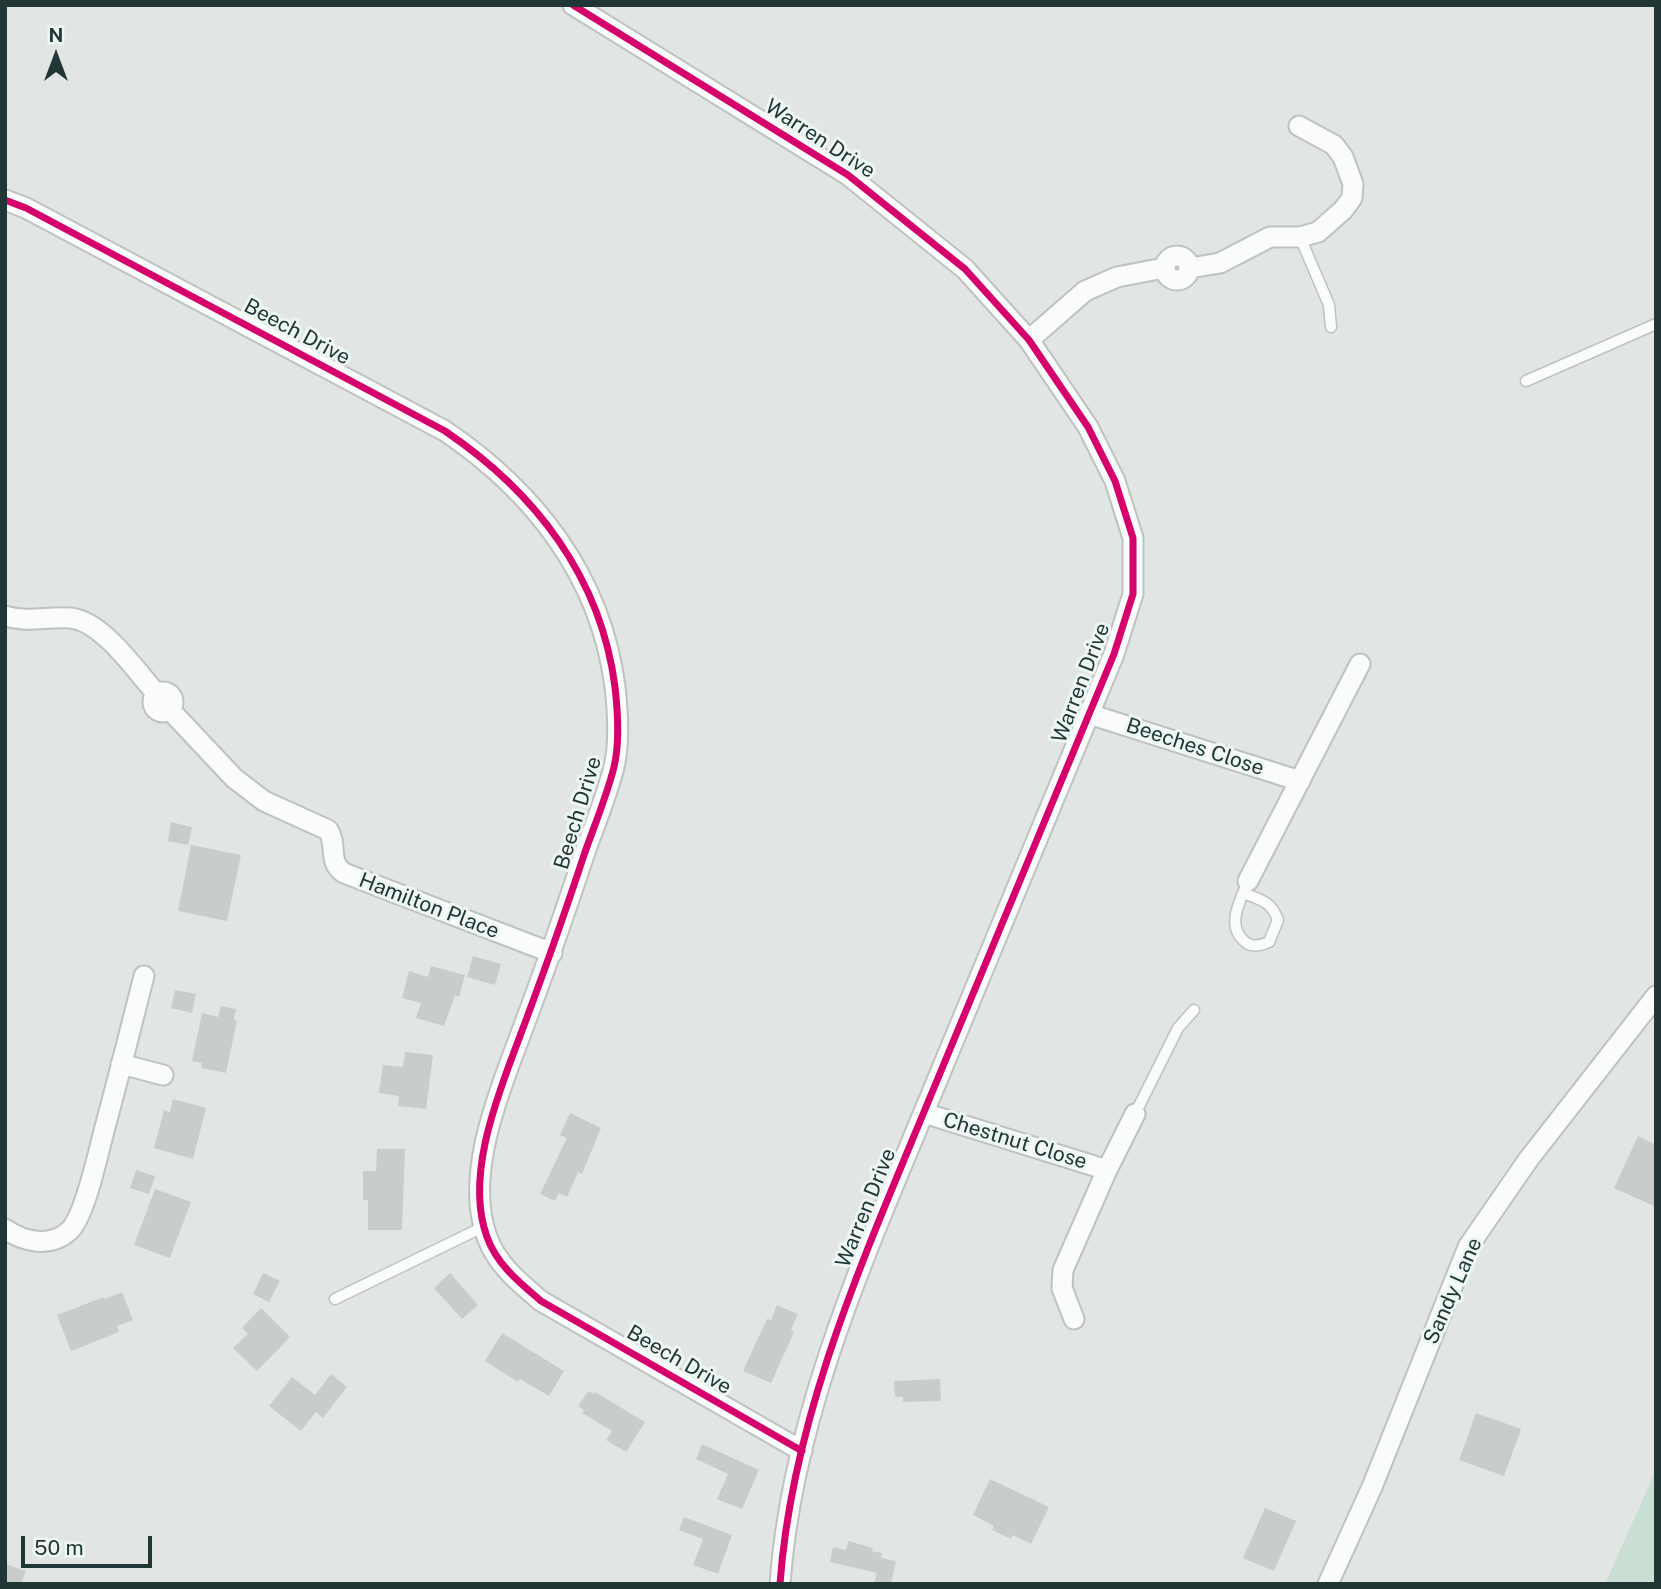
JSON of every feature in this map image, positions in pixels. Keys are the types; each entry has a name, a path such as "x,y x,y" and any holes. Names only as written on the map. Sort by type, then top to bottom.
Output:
{"street":[{"name":"Warren Drive","path":"573,5 848,175 965,269 1029,340 1088,428 1115,481 1133,538 1133,594 1114,654 872,1236 833,1343 802,1451 782,1558 780,1584"},
{"path":"1029,340 1085,291 1117,277 1164,268 1168,277 1178,281 1187,277 1191,268 1220,262 1270,237 1300,237 1318,232 1343,210 1352,198 1353,184 1343,157 1334,145 1299,126"},
{"name":"Beech Drive","path":"5,200 26,208 445,431 479,454 531,504 569,555 603,628 612,662 618,732 615,765 552,953 489,1124 479,1200 487,1238 508,1272 541,1301 802,1451"},
{"name":"Hamilton Place","path":"5,616 36,621 74,618 93,626 109,639 156,694 164,691 171,695 174,703 170,710 234,778 264,801 328,830 332,836 334,863 344,873 552,953"},
{"path":"1246,887 1360,664"},
{"name":"Beeches Close","path":"1089,714 1300,781"},
{"path":"5,1229 34,1242 52,1240 70,1231 79,1216 145,976"},
{"name":"Sandy Lane","path":"1328,1584 1372,1488 1468,1247 1528,1160 1656,996"},
{"path":"121,1064 163,1075"},
{"name":"Chestnut Close","path":"924,1113 1107,1170"},
{"name":"Chestnut Close","path":"1074,1319 1062,1288 1063,1270 1107,1170 1136,1114"}],"lane":[{"path":"1300,237 1329,305 1331,327"},
{"path":"1526,381 1656,324"},
{"path":"1246,887 1274,909 1278,920 1269,942 1259,946 1248,945 1234,925 1238,905 1246,887"},
{"path":"1136,1114 1178,1028 1194,1010"},
{"path":"335,1299 485,1226"}],"green space":[{"path":"1656,1470 1656,1584 1605,1584"}],"building":[{"path":"171,822 192,827 188,845 168,841"},
{"path":"191,845 241,855 227,921 178,911"},
{"path":"473,956 501,964 495,985 467,977"},
{"path":"431,966 465,975 459,997 455,996 444,1026 416,1018 421,1003 402,998 409,971 428,977"},
{"path":"175,990 196,994 192,1013 171,1008"},
{"path":"221,1006 236,1009 234,1020 237,1021 226,1073 201,1068 202,1063 192,1061 202,1013 218,1017"},
{"path":"405,1052 433,1055 426,1109 398,1106 399,1096 379,1093 383,1065 403,1067"},
{"path":"173,1099 206,1108 193,1159 154,1148 164,1110 170,1112"},
{"path":"570,1113 601,1128 582,1174 578,1172 567,1197 559,1193 555,1201 540,1194 567,1138 560,1135"},
{"path":"1638,1136 1656,1145 1656,1207 1614,1188"},
{"path":"377,1149 405,1149 402,1230 368,1230 368,1200 363,1200 363,1171 376,1171"},
{"path":"136,1170 155,1176 149,1194 130,1188"},
{"path":"155,1189 191,1202 170,1258 134,1245"},
{"path":"263,1273 280,1281 269,1302 253,1294"},
{"path":"450,1273 478,1305 462,1319 434,1288"},
{"path":"122,1292 133,1320 117,1326 119,1332 71,1351 57,1315"},
{"path":"777,1305 798,1314 791,1330 794,1332 771,1383 743,1371 767,1319 771,1320"},
{"path":"261,1308 290,1337 257,1371 233,1348 248,1334 242,1328"},
{"path":"502,1333 564,1371 549,1396 520,1379 518,1382 485,1361"},
{"path":"331,1374 347,1387 323,1418 316,1412 301,1431 269,1406 292,1377 315,1395"},
{"path":"940,1379 941,1401 903,1402 903,1397 895,1397 894,1381"},
{"path":"588,1391 594,1394 595,1392 645,1422 626,1452 606,1440 612,1431 582,1413 584,1410 578,1406"},
{"path":"1476,1413 1521,1429 1504,1476 1459,1460"},
{"path":"702,1444 759,1470 742,1509 717,1499 728,1474 696,1459"},
{"path":"990,1479 1049,1507 1031,1544 1013,1535 1011,1539 992,1530 994,1526 973,1515"},
{"path":"1265,1508 1296,1521 1274,1571 1243,1558"},
{"path":"684,1517 732,1535 718,1574 693,1565 703,1539 679,1530"},
{"path":"848,1541 873,1548 872,1551 882,1553 881,1558 896,1561 891,1584 874,1584 877,1573 830,1562 833,1547 846,1550"},
{"path":"5,1564 26,1571 21,1584 5,1584"}],"cycle path":[{"path":"573,5 848,175 965,269 1029,340 1088,427 1115,481 1133,538 1133,594 1114,654 882,1213 836,1334 816,1395 800,1458 787,1521 780,1584"},
{"path":"5,200 26,208 445,431 508,481 535,510 558,541 579,574 595,609 607,647 616,697 617,748 604,799 491,1119 481,1167 481,1215 491,1247 503,1265 541,1301 802,1451"}]}
